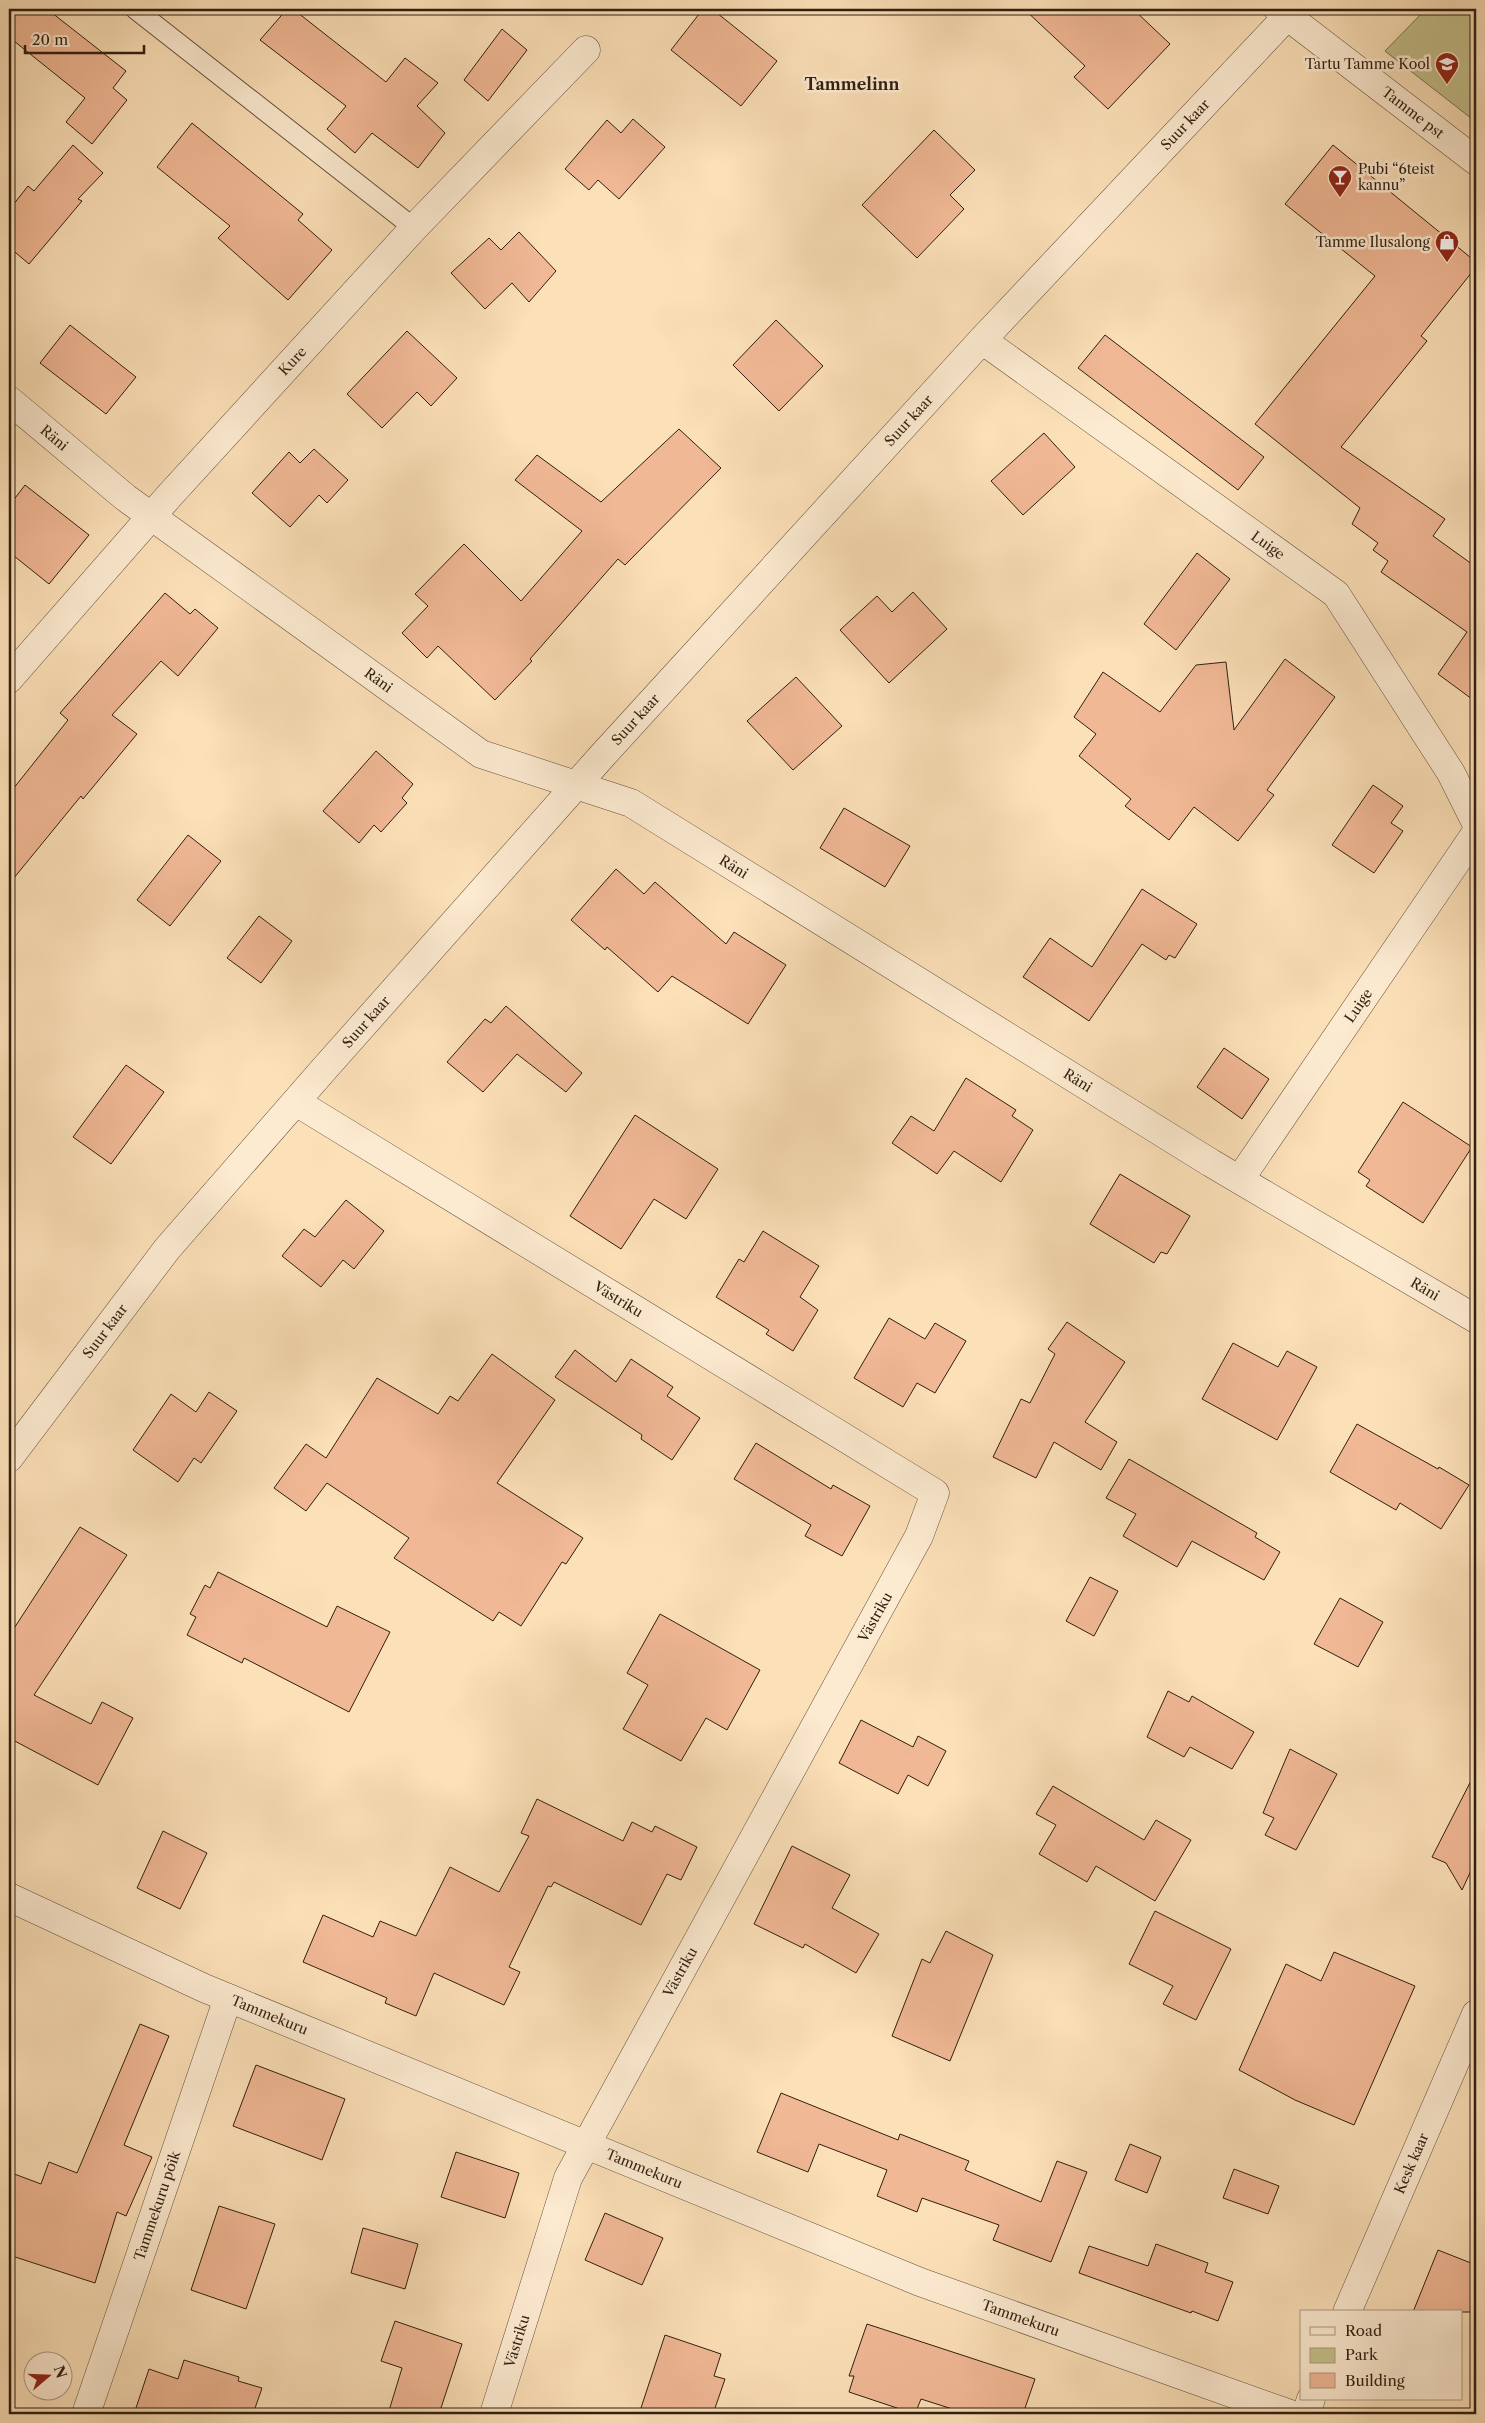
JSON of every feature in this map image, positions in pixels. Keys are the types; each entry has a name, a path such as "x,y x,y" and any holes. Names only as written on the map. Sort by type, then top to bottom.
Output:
{"street":[{"name":"Tamme pst","path":"1286,11 1476,161"},
{"name":"Suur kaar","path":"11,1449 167,1249 576,784 1286,11"},
{"name":"Kure","path":"9,679 152,517 414,228 586,50"},
{"name":"Luige","path":"982,340 1336,594 1450,774 1476,822"},
{"name":"Räni","path":"9,400 126,498 481,754 631,803 1240,1179 1476,1319"},
{"name":"Luige","path":"1240,1179 1476,833"},
{"name":"Västriku","path":"296,1102 935,1493 919,1536 568,2178 494,2414"},
{"name":"Tammekuru","path":"9,1897 228,1998 920,2282 1290,2414"},
{"name":"Tammekuru põik","path":"86,2414 228,1998"},
{"name":"Kesk kaar","path":"1348,2310 1476,2014"},
{"path":"1306,2414 1311,2400"}],"lane":[{"path":"135,9 414,228"}],"green space":[{"name":"Tartu Tamme Kool","path":"1426,9 1476,9 1476,122 1385,51"}],"building":[{"path":"9,9 47,9 126,71 113,88 127,100 92,144 66,122 85,98 9,37"},
{"path":"287,9 293,9 386,82 405,58 438,83 417,106 445,133 418,168 372,133 355,153 327,129 346,106 260,40"},
{"path":"703,9 712,9 777,61 741,106 671,50"},
{"path":"1024,9 1133,9 1170,44 1108,109 1074,77 1085,66"},
{"path":"502,29 527,50 488,101 464,80"},
{"path":"633,119 665,147 619,199 598,180 589,190 565,169 607,120 621,133"},
{"path":"192,123 303,214 298,220 332,250 288,300 218,238 230,226 157,167"},
{"path":"934,130 975,170 950,195 964,209 917,258 862,205"},
{"path":"73,145 103,173 78,199 82,201 29,264 9,247 9,210 28,186 34,191"},
{"path":"1333,145 1476,262 1476,267 1421,336 1427,341 1341,447 1445,519 1433,536 1476,567 1476,702 1438,674 1467,632 1381,572 1388,561 1373,550 1378,543 1352,524 1360,508 1255,424 1375,276 1285,204"},
{"path":"519,232 556,271 529,302 512,283 485,309 451,273 489,238 501,250"},
{"path":"776,320 823,366 779,411 733,365"},
{"path":"70,325 136,377 106,414 40,363"},
{"path":"407,331 457,378 431,406 417,392 382,428 347,394"},
{"path":"1105,335 1264,457 1238,490 1078,368"},
{"path":"679,429 721,468 625,565 618,559 530,659 532,661 495,700 438,646 427,658 402,633 428,606 415,594 464,544 521,601 582,531 515,480 537,455 601,502"},
{"path":"1044,433 1075,467 1023,515 991,481"},
{"path":"314,449 348,480 327,503 319,495 290,527 252,493 289,452 300,463"},
{"path":"25,485 89,535 49,584 9,552 9,506"},
{"path":"1197,553 1230,579 1176,650 1144,624"},
{"path":"913,592 947,629 889,683 840,630 877,596 892,612"},
{"path":"165,593 190,614 195,609 218,628 178,676 161,661 112,715 137,734 83,799 81,796 9,884 9,794 68,720 60,713"},
{"path":"1285,659 1335,697 1267,790 1274,795 1238,841 1194,807 1169,840 1125,806 1131,799 1079,756 1096,734 1074,717 1103,672 1160,712 1196,665 1226,662 1234,730"},
{"path":"796,677 842,726 793,770 747,721"},
{"path":"376,751 413,784 402,798 407,803 381,832 374,825 359,843 323,811"},
{"path":"1373,785 1403,806 1391,823 1403,831 1374,873 1332,845"},
{"path":"844,808 910,846 885,887 820,848"},
{"path":"188,835 221,861 170,926 137,900"},
{"path":"616,869 644,894 655,882 726,944 734,932 786,965 748,1024 672,976 658,992 607,947 605,950 571,920"},
{"path":"1142,889 1197,924 1175,958 1169,955 1166,960 1142,944 1089,1021 1023,977 1050,938 1092,967"},
{"path":"259,916 292,941 261,983 227,958"},
{"path":"506,1006 582,1073 566,1092 517,1054 483,1092 447,1062 485,1019 491,1023"},
{"path":"1224,1048 1269,1079 1242,1119 1197,1087"},
{"path":"126,1065 164,1092 111,1164 73,1137"},
{"path":"966,1078 1016,1110 1012,1116 1033,1130 1001,1182 954,1151 937,1174 892,1143 911,1116 934,1131"},
{"path":"1403,1102 1472,1147 1423,1223 1366,1186 1370,1180 1358,1172"},
{"path":"635,1115 718,1169 686,1219 654,1199 621,1249 570,1216"},
{"path":"1120,1174 1190,1216 1167,1254 1161,1252 1154,1263 1090,1224"},
{"path":"346,1200 384,1231 354,1269 343,1260 321,1287 282,1256 304,1229 315,1237"},
{"path":"763,1231 819,1266 800,1297 818,1310 793,1351 766,1334 769,1330 716,1297 739,1259 744,1262"},
{"path":"889,1318 925,1339 935,1323 966,1341 935,1393 917,1383 903,1407 854,1378"},
{"path":"1067,1322 1125,1362 1085,1422 1117,1442 1101,1470 1054,1442 1036,1478 993,1457 1021,1399 1030,1403 1055,1354 1048,1349"},
{"path":"1233,1343 1278,1367 1287,1351 1317,1367 1277,1440 1202,1399"},
{"path":"575,1350 616,1382 631,1359 673,1387 667,1396 700,1418 672,1460 641,1439 642,1435 555,1377"},
{"path":"492,1354 555,1400 497,1483 583,1538 566,1564 562,1562 521,1626 499,1612 493,1621 394,1558 409,1538 327,1483 306,1511 274,1488 306,1444 326,1458 377,1378 438,1414 450,1396 458,1401"},
{"path":"209,1392 237,1411 201,1463 194,1458 178,1482 133,1450 171,1394 196,1412"},
{"path":"1357,1424 1469,1485 1441,1529 1400,1503 1396,1510 1330,1472"},
{"path":"756,1443 831,1489 833,1485 870,1506 842,1556 805,1536 811,1525 734,1479"},
{"path":"1129,1459 1257,1533 1255,1537 1280,1552 1264,1580 1192,1541 1177,1567 1123,1536 1136,1514 1106,1498"},
{"path":"80,1527 127,1555 34,1695 91,1724 102,1702 133,1718 98,1785 9,1738 9,1636"},
{"path":"218,1572 327,1627 337,1606 390,1632 349,1712 244,1658 242,1663 187,1635 196,1617 190,1614 205,1585 210,1588"},
{"path":"1090,1577 1118,1591 1094,1636 1066,1621"},
{"path":"1340,1598 1383,1622 1358,1667 1314,1644"},
{"path":"660,1614 760,1670 727,1730 706,1718 681,1761 623,1729 648,1685 627,1673"},
{"path":"1168,1691 1189,1702 1192,1696 1254,1732 1232,1769 1190,1747 1184,1757 1147,1737"},
{"path":"861,1720 913,1747 918,1736 946,1751 928,1786 908,1775 898,1794 839,1763"},
{"path":"1290,1749 1337,1774 1296,1850 1265,1835 1274,1818 1263,1813"},
{"path":"1476,1771 1476,1860 1462,1890 1446,1863 1432,1857"},
{"path":"1053,1786 1144,1840 1156,1820 1191,1840 1155,1901 1096,1866 1087,1882 1039,1854 1056,1825 1036,1814"},
{"path":"537,1799 623,1841 632,1822 652,1832 655,1826 697,1847 681,1880 667,1874 641,1925 554,1882 551,1887 548,1886 509,1967 520,1972 504,2005 434,1973 416,2016 385,2003 387,1998 303,1962 323,1915 373,1937 380,1921 416,1936 450,1867 499,1892 529,1836 521,1833"},
{"path":"163,1831 207,1853 180,1909 137,1888"},
{"path":"792,1846 850,1875 832,1908 879,1934 856,1973 805,1944 803,1948 754,1924"},
{"path":"1155,1911 1231,1949 1196,2020 1163,2004 1173,1986 1129,1964"},
{"path":"946,1931 993,1955 950,2061 892,2036 922,1959 930,1963"},
{"path":"1334,1952 1415,1986 1354,2125 1295,2100 1239,2070 1286,1964 1321,1981"},
{"path":"140,2024 169,2036 124,2145 152,2157 126,2216 117,2212 95,2283 9,2255 9,2172 41,2184 49,2162 77,2173"},
{"path":"256,2065 345,2099 322,2160 233,2126"},
{"path":"781,2093 898,2140 900,2134 969,2161 965,2170 1041,2202 1057,2161 1087,2172 1051,2262 993,2240 999,2225 922,2198 917,2212 877,2196 887,2170 819,2144 808,2172 757,2152"},
{"path":"1130,2144 1161,2157 1147,2193 1115,2180"},
{"path":"456,2152 519,2173 505,2218 441,2197"},
{"path":"1234,2169 1279,2186 1268,2214 1223,2198"},
{"path":"219,2206 275,2224 246,2309 191,2290"},
{"path":"605,2213 663,2238 642,2285 585,2260"},
{"path":"363,2228 418,2244 405,2289 351,2273"},
{"path":"1156,2244 1208,2263 1205,2272 1233,2282 1218,2321 1079,2273 1089,2246 1148,2266"},
{"path":"1438,2250 1476,2265 1476,2312 1462,2312 1462,2310 1414,2310"},
{"path":"395,2321 462,2344 439,2414 388,2414 402,2368 381,2361"},
{"path":"867,2324 1035,2379 1023,2414 968,2414 921,2399 915,2414 849,2392 854,2376 849,2376"},
{"path":"665,2335 721,2354 714,2376 725,2379 713,2414 639,2414"},
{"path":"184,2360 239,2377 238,2381 262,2388 253,2414 134,2414 149,2369 178,2379"}],"place":[{"name":"Tartu Tamme Kool","path":"1447,85"},
{"name":"Pubi “6teist kannu”","path":"1340,198"},
{"name":"Tamme Ilusalong","path":"1447,263"}],"district":[{"name":"Tammelinn","path":"852,84"}]}
